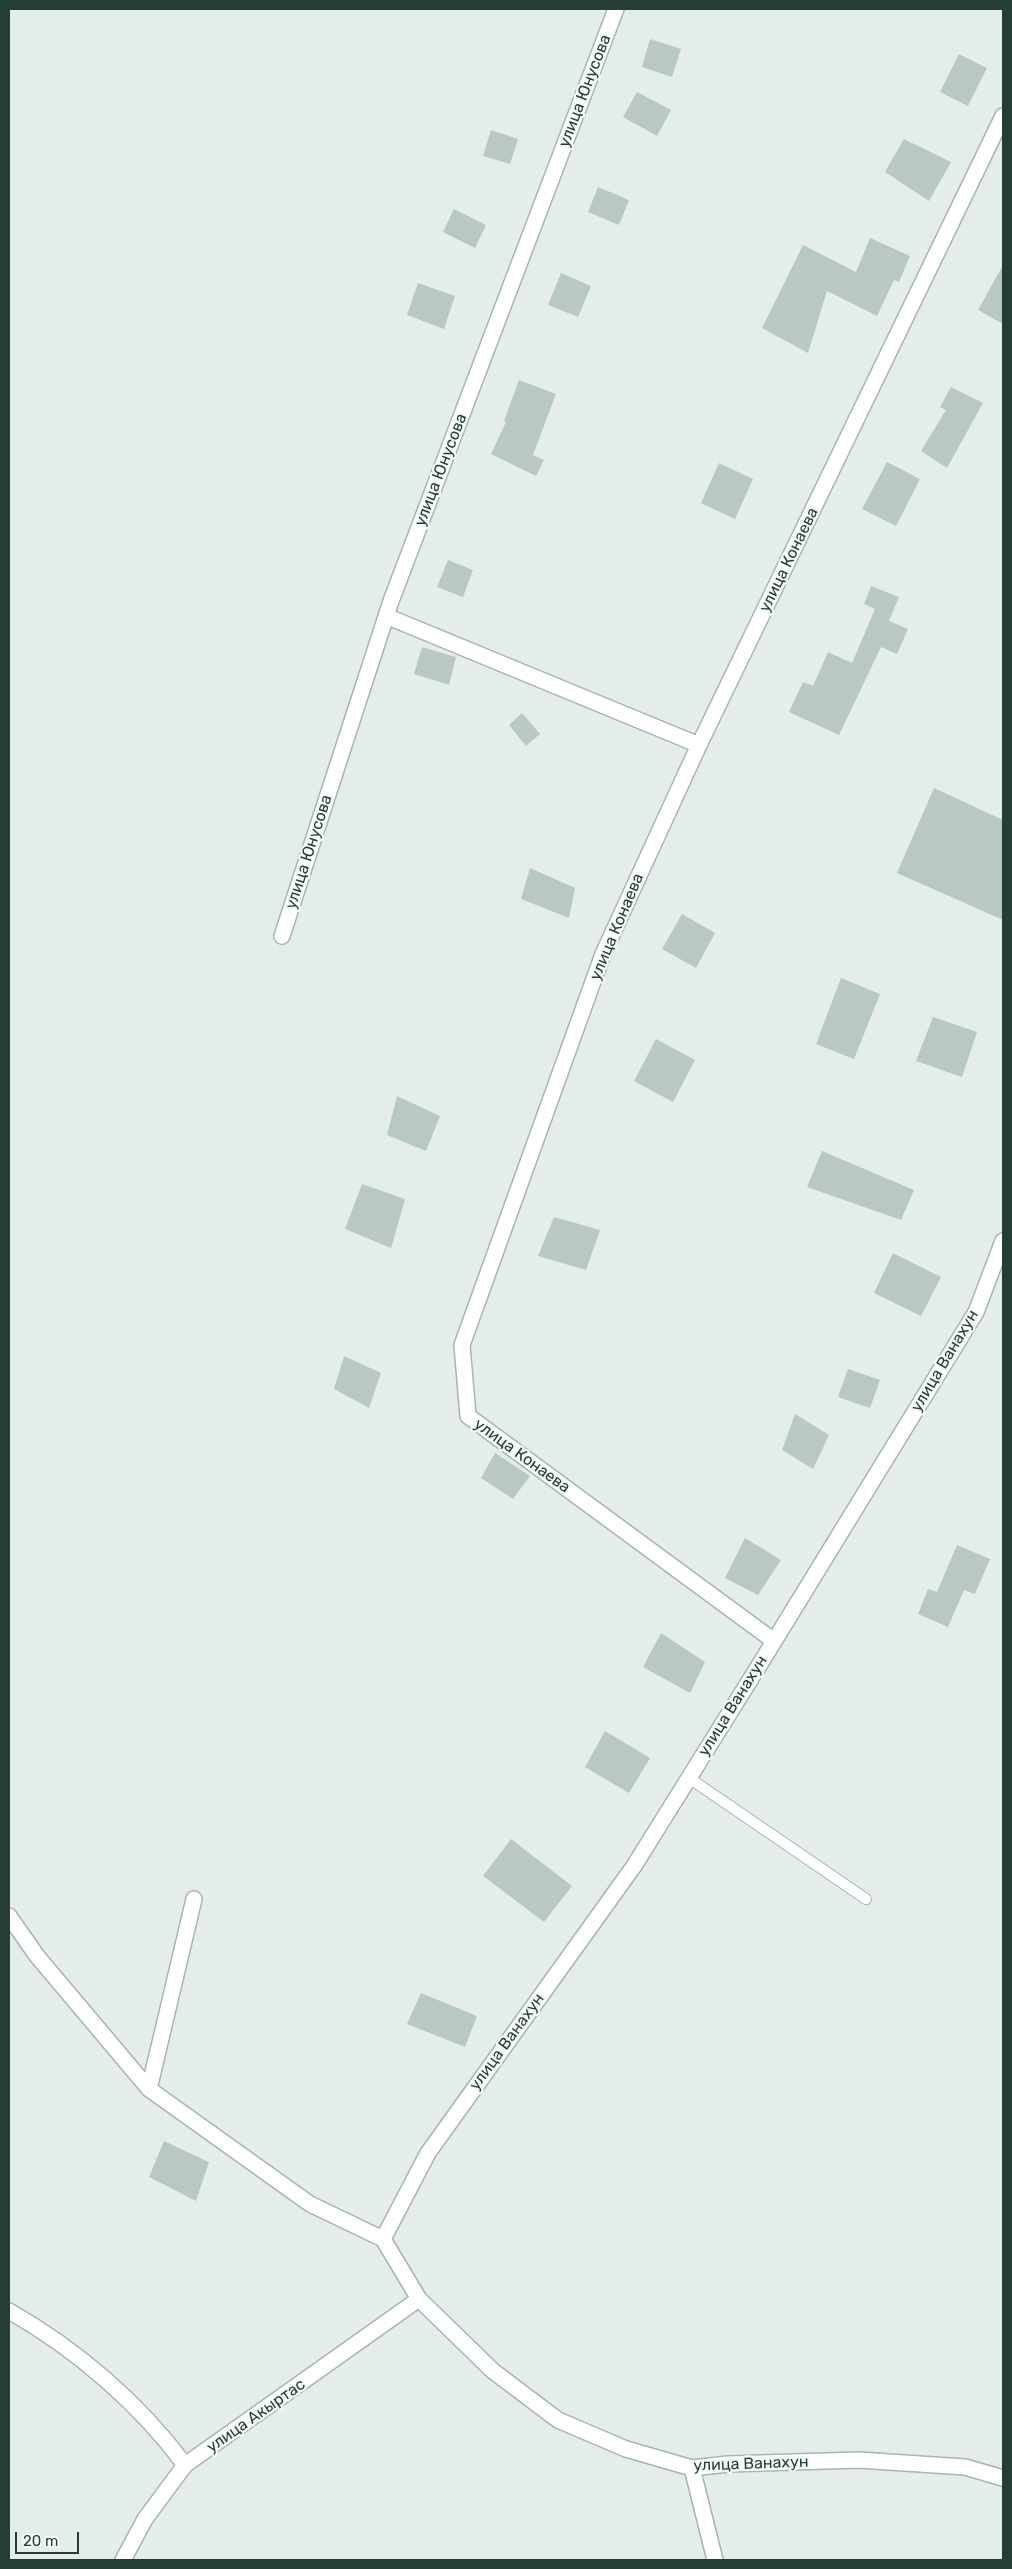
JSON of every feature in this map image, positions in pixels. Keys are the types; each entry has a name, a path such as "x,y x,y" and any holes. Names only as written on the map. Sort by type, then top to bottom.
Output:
{"street":[{"name":"улица Юнусова","path":"282,936 386,616 616,9"},
{"name":"улица Конаева","path":"774,1641 468,1416 462,1345 604,954 699,746 1003,116"},
{"path":"386,616 699,746"},
{"name":"улица Ванахун","path":"1003,1241 976,1312 689,1778 634,1866 428,2153 383,2239 418,2299 493,2371 558,2420 626,2449 692,2468 728,2464 859,2460 966,2467 1003,2478"},
{"path":"149,2089 194,1899"},
{"path":"9,1916 37,1956 149,2089 310,2204 383,2239"},
{"name":"улица Акыртас","path":"124,2560 145,2519 185,2465 418,2299"},
{"path":"9,2311 102,2376 164,2438 185,2465"},
{"path":"692,2468 715,2560"}],"lane":[{"path":"689,1778 866,1899"}],"building":[{"path":"650,39 681,49 672,77 642,67"},
{"path":"959,54 987,68 968,106 940,92"},
{"path":"637,92 671,110 657,136 623,117"},
{"path":"491,130 518,139 510,164 483,156"},
{"path":"904,139 951,162 929,201 885,172"},
{"path":"598,187 629,200 619,225 588,212"},
{"path":"454,209 486,225 475,248 443,232"},
{"path":"870,238 910,256 899,282 894,280 877,316 827,291 808,353 762,328 803,245 856,272"},
{"path":"1003,265 1003,324 978,310"},
{"path":"561,273 591,286 578,317 548,305"},
{"path":"418,283 455,296 444,329 407,315"},
{"path":"519,380 556,394 533,455 544,460 536,476 491,454 506,422 504,421"},
{"path":"951,387 983,403 947,468 921,451 946,410 940,407"},
{"path":"887,462 920,479 896,526 862,509"},
{"path":"719,463 753,479 735,519 701,503"},
{"path":"448,560 473,570 463,597 437,587"},
{"path":"871,586 899,597 889,621 908,629 897,654 881,647 839,735 789,712 803,682 813,686 828,652 852,663 875,609 864,604"},
{"path":"422,647 456,657 449,685 414,674"},
{"path":"522,713 540,734 526,746 509,725"},
{"path":"934,788 1003,820 1003,920 897,873"},
{"path":"530,868 575,888 569,918 521,899"},
{"path":"682,914 715,933 696,968 662,949"},
{"path":"841,978 880,994 854,1059 816,1044"},
{"path":"933,1017 977,1032 962,1077 916,1061"},
{"path":"656,1039 695,1060 673,1102 634,1081"},
{"path":"397,1096 440,1116 426,1151 387,1135"},
{"path":"822,1151 914,1190 901,1220 807,1187"},
{"path":"362,1184 405,1199 391,1248 345,1229"},
{"path":"554,1217 600,1230 586,1270 538,1256"},
{"path":"893,1253 941,1277 921,1316 874,1293"},
{"path":"344,1356 381,1373 369,1408 334,1389"},
{"path":"848,1369 880,1380 870,1408 838,1397"},
{"path":"795,1414 829,1435 813,1469 782,1450"},
{"path":"495,1453 530,1476 513,1499 481,1478"},
{"path":"745,1538 781,1560 758,1595 725,1578"},
{"path":"957,1545 990,1559 975,1594 964,1590 948,1627 918,1614 928,1589 937,1592"},
{"path":"661,1633 705,1662 690,1693 643,1667"},
{"path":"605,1731 650,1758 629,1793 585,1767"},
{"path":"511,1839 572,1886 544,1922 483,1876"},
{"path":"421,1993 477,2016 465,2047 407,2024"},
{"path":"164,2141 209,2162 196,2201 149,2177"}]}
